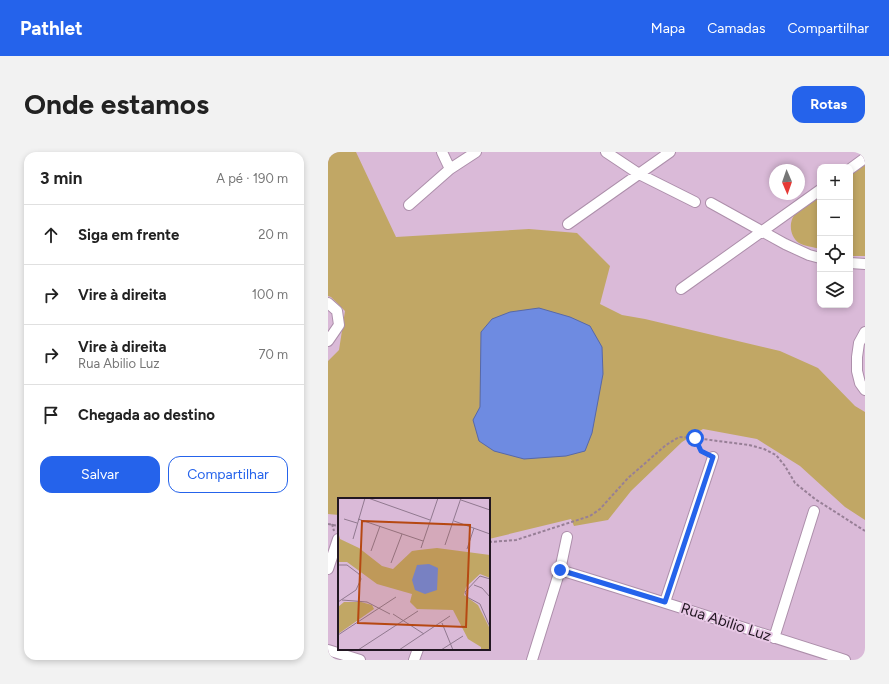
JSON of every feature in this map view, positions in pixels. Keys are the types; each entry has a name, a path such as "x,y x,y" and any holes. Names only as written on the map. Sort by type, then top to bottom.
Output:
{"street":[{"path":"442,152 450,169"},
{"path":"409,205 450,169 476,152"},
{"path":"606,152 639,174 695,202"},
{"path":"568,224 670,152"},
{"path":"853,167 865,158"},
{"path":"681,289 817,192"},
{"path":"711,203 785,244 817,257"},
{"path":"853,263 865,264"},
{"path":"328,303 337,311 339,325 328,341"},
{"path":"865,332 859,343 857,357 857,371 860,383 865,390"},
{"path":"665,602 713,457"},
{"path":"774,638 814,511"},
{"path":"532,660 560,570 567,537"},
{"path":"328,569 338,539"},
{"name":"Rua Abilio Luz","path":"560,570 845,660"},
{"path":"328,650 360,660"},
{"path":"414,660 418,650"}],"path":[{"path":"695,438 701,451 713,457"},
{"path":"328,524 338,526"},
{"path":"490,542 516,540"}],"shaded area":[{"path":"328,152 356,152 396,237 529,229 577,233 610,266 600,304 622,315 645,319 780,351 818,368 855,406 865,412 865,520 845,507 800,466 757,439 703,429 682,442 631,491 608,520 574,526 571,519 490,539 490,498 338,498 338,515 328,514 328,361 339,350 345,311 331,297 328,296"},
{"path":"865,165 865,256 853,256 853,173"},
{"path":"817,198 817,248 799,243 793,236 791,228 792,219 794,215"}],"water":[{"path":"539,308 570,317 590,326 602,347 603,374 592,433 585,451 566,456 524,459 494,451 479,441 473,420 480,407 481,332 492,319 510,312"}],"route":[{"path":"560,570 665,602 713,457 701,451 695,438"}]}
